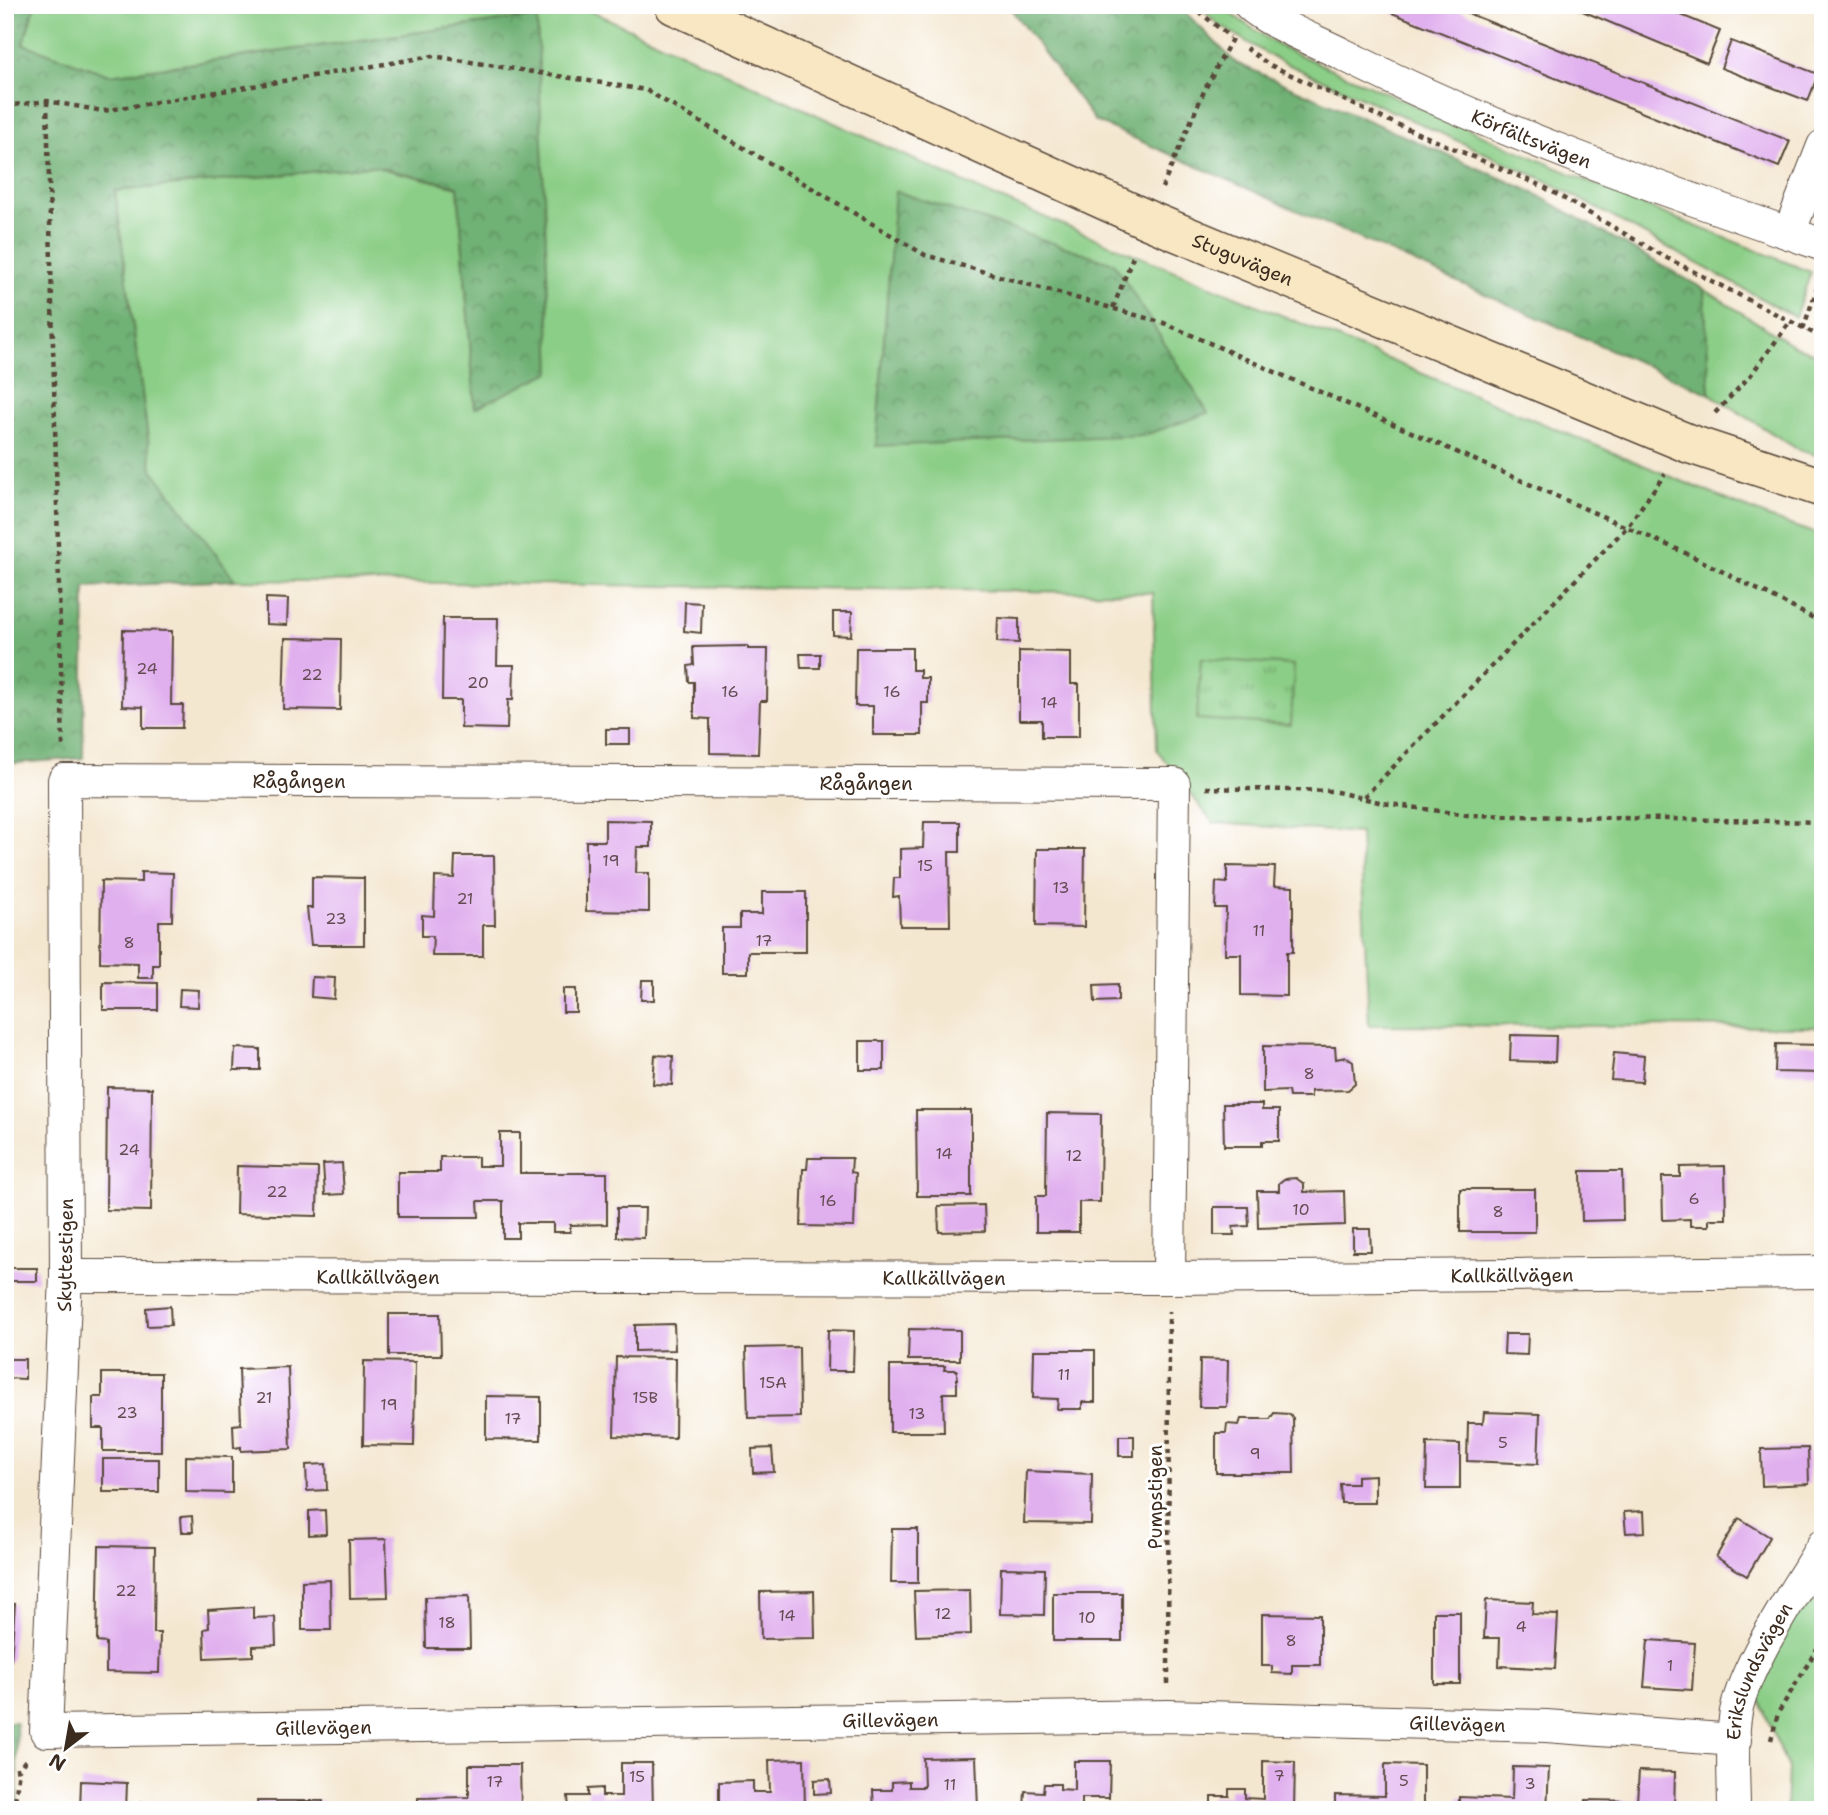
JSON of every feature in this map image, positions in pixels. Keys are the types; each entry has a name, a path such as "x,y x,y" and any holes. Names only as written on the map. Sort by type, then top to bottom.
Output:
{"main road":[{"name":"Stuguvägen","path":"674,5 1147,220 1687,443 1823,488"}],"street":[{"name":"Körfältsvägen","path":"1252,7 1375,70 1522,136 1823,245"},
{"path":"1789,233 1823,146"},
{"name":"Rågången","path":"64,780 1174,785"},
{"name":"Skyttestigen","path":"46,1731 66,1276 64,780"},
{"path":"1170,1278 1174,785"},
{"name":"Kallkällvägen","path":"66,1276 1170,1278 1823,1272"},
{"name":"Erikslundsvägen","path":"1734,1810 1735,1717 1757,1659 1823,1545"},
{"name":"Gillevägen","path":"46,1731 1168,1716 1546,1726 1735,1740"}],"path":[{"path":"1191,5 1268,64 1380,117 1544,187 1665,257 1823,338"},
{"path":"1112,308 1147,220 1205,89 1252,7"},
{"path":"5,106 47,101 103,111 433,56 646,90 925,255 1164,323 1627,527 1823,622"},
{"path":"47,101 64,780"},
{"path":"1803,329 1823,271"},
{"path":"1363,798 1627,527 1687,443 1750,376 1790,322"},
{"path":"1174,785 1333,791 1467,815 1823,822"},
{"name":"Pumpstigen","path":"1168,1716 1170,1278"},
{"path":"1770,1745 1778,1713 1823,1639"},
{"path":"14,1810 19,1769"}],"green space":[{"path":"5,5 35,5 23,44 109,75 537,16 551,372 475,408 458,186 372,166 115,191 152,469 235,580 85,587 83,758 5,764"},
{"path":"35,5 578,5 991,195 1778,521 1823,536 1823,1027 1369,1025 1360,833 1213,823 1157,750 1153,593 235,580 152,469 115,191 372,166 458,187 475,407 536,16 109,75 23,44"},
{"path":"1008,5 1178,5 1236,63 1528,190 1704,289 1710,394 1095,121"},
{"path":"1197,5 1218,5 1277,45 1635,202 1811,272 1795,317 1547,181 1274,58 1219,25"},
{"path":"895,191 1114,263 1208,413 1145,435 876,446"},
{"path":"1704,289 1794,346 1823,357 1823,457 1799,450 1710,394"},
{"path":"1201,659 1294,665 1291,725 1197,719"},
{"path":"1823,1570 1823,1810 1786,1810 1788,1769 1753,1683"},
{"path":"5,1722 16,1722 18,1810 5,1810"}],"building":[{"path":"1372,5 1447,5 1790,141 1779,167"},
{"path":"1568,5 1657,5 1720,31 1707,63"},
{"path":"1731,41 1818,74 1808,101 1721,68"},
{"path":"266,598 288,599 287,625 266,624"},
{"path":"685,602 702,603 701,633 684,631"},
{"path":"833,612 852,612 851,636 833,635"},
{"path":"443,618 498,618 497,665 514,665 513,700 508,700 507,729 461,728 461,700 442,700"},
{"path":"998,618 1019,619 1019,643 997,642"},
{"path":"123,630 172,631 171,705 183,705 182,728 143,728 143,707 122,706"},
{"path":"285,638 341,639 340,710 283,709"},
{"path":"748,646 748,649 768,649 767,701 760,701 758,754 710,753 710,719 694,718 694,682 689,682 688,666 694,665 693,647"},
{"path":"856,648 912,648 912,670 920,670 920,678 928,678 928,703 922,703 922,735 873,735 873,706 855,706"},
{"path":"1019,651 1071,652 1071,684 1079,684 1079,737 1042,737 1042,720 1019,720"},
{"path":"800,654 820,654 820,668 801,668"},
{"path":"606,729 630,729 630,744 606,744"},
{"path":"605,820 651,821 651,847 637,847 636,873 649,873 649,912 586,911 586,841 605,841"},
{"path":"924,822 960,822 960,852 949,852 950,926 900,926 899,896 893,897 894,878 900,878 900,849 923,848"},
{"path":"1037,849 1085,849 1084,927 1036,926"},
{"path":"455,856 494,856 495,925 483,925 483,956 432,956 433,936 422,936 422,915 434,916 435,877 454,878"},
{"path":"1227,866 1275,867 1274,886 1293,887 1293,952 1287,952 1287,996 1241,995 1241,954 1225,954 1226,908 1215,908 1216,882 1227,883"},
{"path":"141,872 173,873 172,921 159,921 159,965 153,965 153,978 138,978 138,963 100,962 101,881 141,882"},
{"path":"312,877 364,878 364,945 311,945 307,908 312,908"},
{"path":"762,892 806,892 806,952 748,952 748,973 722,973 722,928 740,928 740,914 762,914"},
{"path":"312,977 335,978 334,999 311,997"},
{"path":"642,980 654,980 654,1000 641,1000"},
{"path":"103,982 158,983 158,1010 103,1010"},
{"path":"1118,984 1118,1001 1095,1002 1094,985"},
{"path":"180,989 199,990 198,1007 179,1006"},
{"path":"563,989 576,989 576,1012 563,1012"},
{"path":"1511,1035 1556,1036 1555,1062 1510,1061"},
{"path":"860,1041 884,1041 884,1070 860,1070"},
{"path":"1776,1044 1823,1045 1823,1073 1775,1072"},
{"path":"1263,1046 1335,1047 1336,1059 1346,1057 1353,1062 1355,1084 1348,1090 1311,1091 1311,1097 1289,1097 1288,1091 1263,1092"},
{"path":"235,1048 260,1049 260,1070 234,1070"},
{"path":"1614,1053 1644,1056 1642,1082 1611,1080"},
{"path":"655,1055 673,1056 672,1085 653,1084"},
{"path":"107,1087 152,1088 151,1211 106,1210"},
{"path":"1223,1104 1262,1104 1262,1110 1279,1110 1279,1141 1262,1141 1262,1146 1224,1146"},
{"path":"916,1110 971,1110 971,1196 917,1196"},
{"path":"1047,1113 1101,1114 1100,1202 1079,1202 1079,1232 1036,1232 1036,1196 1046,1196"},
{"path":"500,1133 520,1133 520,1173 607,1173 607,1224 570,1225 570,1232 553,1232 553,1223 518,1223 518,1238 503,1238 503,1201 478,1201 479,1217 398,1217 398,1172 440,1172 440,1157 478,1157 478,1166 500,1166"},
{"path":"808,1158 852,1158 851,1172 856,1173 854,1227 801,1226 803,1169 807,1169"},
{"path":"342,1163 344,1194 325,1195 323,1164"},
{"path":"237,1166 318,1168 317,1216 236,1214"},
{"path":"1725,1166 1726,1219 1709,1219 1709,1226 1690,1226 1690,1219 1663,1220 1662,1177 1680,1177 1680,1167"},
{"path":"1581,1171 1622,1171 1623,1220 1582,1221"},
{"path":"1296,1178 1304,1184 1304,1192 1344,1191 1345,1225 1258,1228 1257,1191 1279,1191 1279,1183 1284,1179"},
{"path":"1460,1189 1535,1189 1535,1232 1460,1232"},
{"path":"984,1205 985,1231 939,1232 938,1206"},
{"path":"1214,1207 1248,1207 1249,1226 1233,1227 1234,1235 1214,1235"},
{"path":"617,1208 645,1208 644,1238 617,1237"},
{"path":"1353,1229 1370,1229 1371,1251 1353,1251"},
{"path":"10,1268 37,1268 37,1281 10,1281"},
{"path":"170,1306 171,1325 147,1326 146,1308"},
{"path":"389,1314 440,1314 441,1355 389,1355"},
{"path":"674,1324 675,1350 635,1351 635,1325"},
{"path":"909,1329 960,1330 960,1360 908,1360"},
{"path":"828,1330 854,1331 853,1371 827,1371"},
{"path":"1505,1334 1528,1334 1527,1355 1504,1354"},
{"path":"799,1347 800,1417 748,1418 746,1348"},
{"path":"1034,1350 1095,1350 1095,1402 1082,1402 1082,1409 1057,1409 1058,1399 1033,1398"},
{"path":"616,1357 676,1358 675,1438 614,1436"},
{"path":"5,1359 25,1359 25,1379 5,1378"},
{"path":"1200,1359 1228,1360 1227,1407 1199,1407"},
{"path":"364,1361 415,1362 414,1446 363,1445"},
{"path":"890,1366 945,1366 944,1370 957,1370 957,1393 943,1393 944,1432 890,1432"},
{"path":"288,1367 291,1449 241,1451 241,1447 234,1448 233,1425 241,1424 239,1369"},
{"path":"102,1373 161,1373 161,1451 103,1451 103,1428 93,1428 93,1397 102,1397"},
{"path":"486,1396 541,1397 541,1440 486,1439"},
{"path":"1484,1412 1540,1414 1538,1464 1467,1461 1468,1423 1483,1423"},
{"path":"1274,1413 1289,1414 1293,1418 1294,1473 1216,1473 1216,1433 1226,1433 1227,1424 1239,1425 1241,1419 1270,1419"},
{"path":"1119,1436 1134,1436 1134,1456 1119,1456"},
{"path":"1427,1443 1460,1444 1460,1489 1426,1489"},
{"path":"772,1448 774,1472 753,1473 752,1449"},
{"path":"1808,1448 1809,1484 1762,1486 1761,1449"},
{"path":"186,1456 232,1457 232,1493 186,1492"},
{"path":"103,1459 159,1459 159,1492 103,1492"},
{"path":"326,1464 327,1490 307,1491 306,1465"},
{"path":"1026,1471 1092,1474 1091,1524 1024,1523"},
{"path":"1375,1475 1375,1503 1341,1503 1340,1484 1357,1484 1357,1476"},
{"path":"325,1510 326,1534 309,1535 309,1511"},
{"path":"1644,1511 1645,1532 1626,1533 1624,1512"},
{"path":"192,1516 193,1532 182,1532 181,1517"},
{"path":"1739,1518 1770,1537 1747,1576 1716,1557"},
{"path":"892,1529 918,1529 918,1583 891,1583"},
{"path":"386,1539 388,1597 350,1598 349,1540"},
{"path":"99,1546 155,1547 154,1633 160,1633 159,1673 106,1672 106,1643 97,1642"},
{"path":"1001,1568 1045,1569 1044,1615 1000,1614"},
{"path":"330,1580 331,1630 302,1630 302,1581"},
{"path":"970,1590 971,1634 916,1636 914,1591"},
{"path":"814,1591 815,1638 761,1639 760,1592"},
{"path":"1053,1593 1122,1593 1122,1641 1053,1641"},
{"path":"469,1596 470,1648 426,1648 425,1597"},
{"path":"1486,1600 1533,1602 1532,1614 1558,1615 1555,1669 1499,1666 1500,1638 1484,1638"},
{"path":"5,1603 15,1604 11,1661 5,1661"},
{"path":"253,1607 253,1618 275,1617 276,1645 253,1646 253,1656 205,1658 204,1629 209,1628 208,1610"},
{"path":"1434,1612 1460,1612 1460,1684 1434,1684"},
{"path":"1262,1614 1320,1615 1320,1665 1292,1665 1292,1674 1272,1673 1272,1666 1262,1666"},
{"path":"1648,1640 1695,1643 1692,1690 1644,1687"},
{"path":"976,1757 978,1809 874,1810 873,1790 892,1790 892,1782 909,1781 909,1787 924,1787 923,1758"},
{"path":"804,1759 805,1810 719,1810 719,1782 753,1781 753,1792 770,1792 769,1760"},
{"path":"1074,1761 1110,1761 1109,1798 1082,1798 1082,1810 1024,1810 1025,1791 1043,1792 1044,1784 1060,1784 1060,1789 1074,1790"},
{"path":"1263,1761 1295,1762 1294,1810 1211,1810 1211,1796 1229,1796 1229,1789 1245,1789 1245,1798 1263,1799"},
{"path":"621,1763 652,1763 653,1810 569,1810 568,1796 588,1796 588,1789 602,1788 602,1796 621,1796"},
{"path":"1385,1764 1423,1765 1423,1810 1335,1810 1335,1795 1385,1796"},
{"path":"469,1765 520,1765 521,1810 418,1810 418,1798 469,1797"},
{"path":"1513,1767 1549,1768 1547,1810 1459,1810 1459,1797 1512,1799"},
{"path":"1639,1771 1675,1772 1674,1810 1585,1810 1586,1800 1637,1801"},
{"path":"830,1779 831,1793 814,1794 814,1780"},
{"path":"81,1781 127,1783 126,1810 80,1810"},
{"path":"257,1801 323,1801 323,1810 258,1810"},
{"path":"142,1802 195,1802 195,1810 142,1810"}]}
